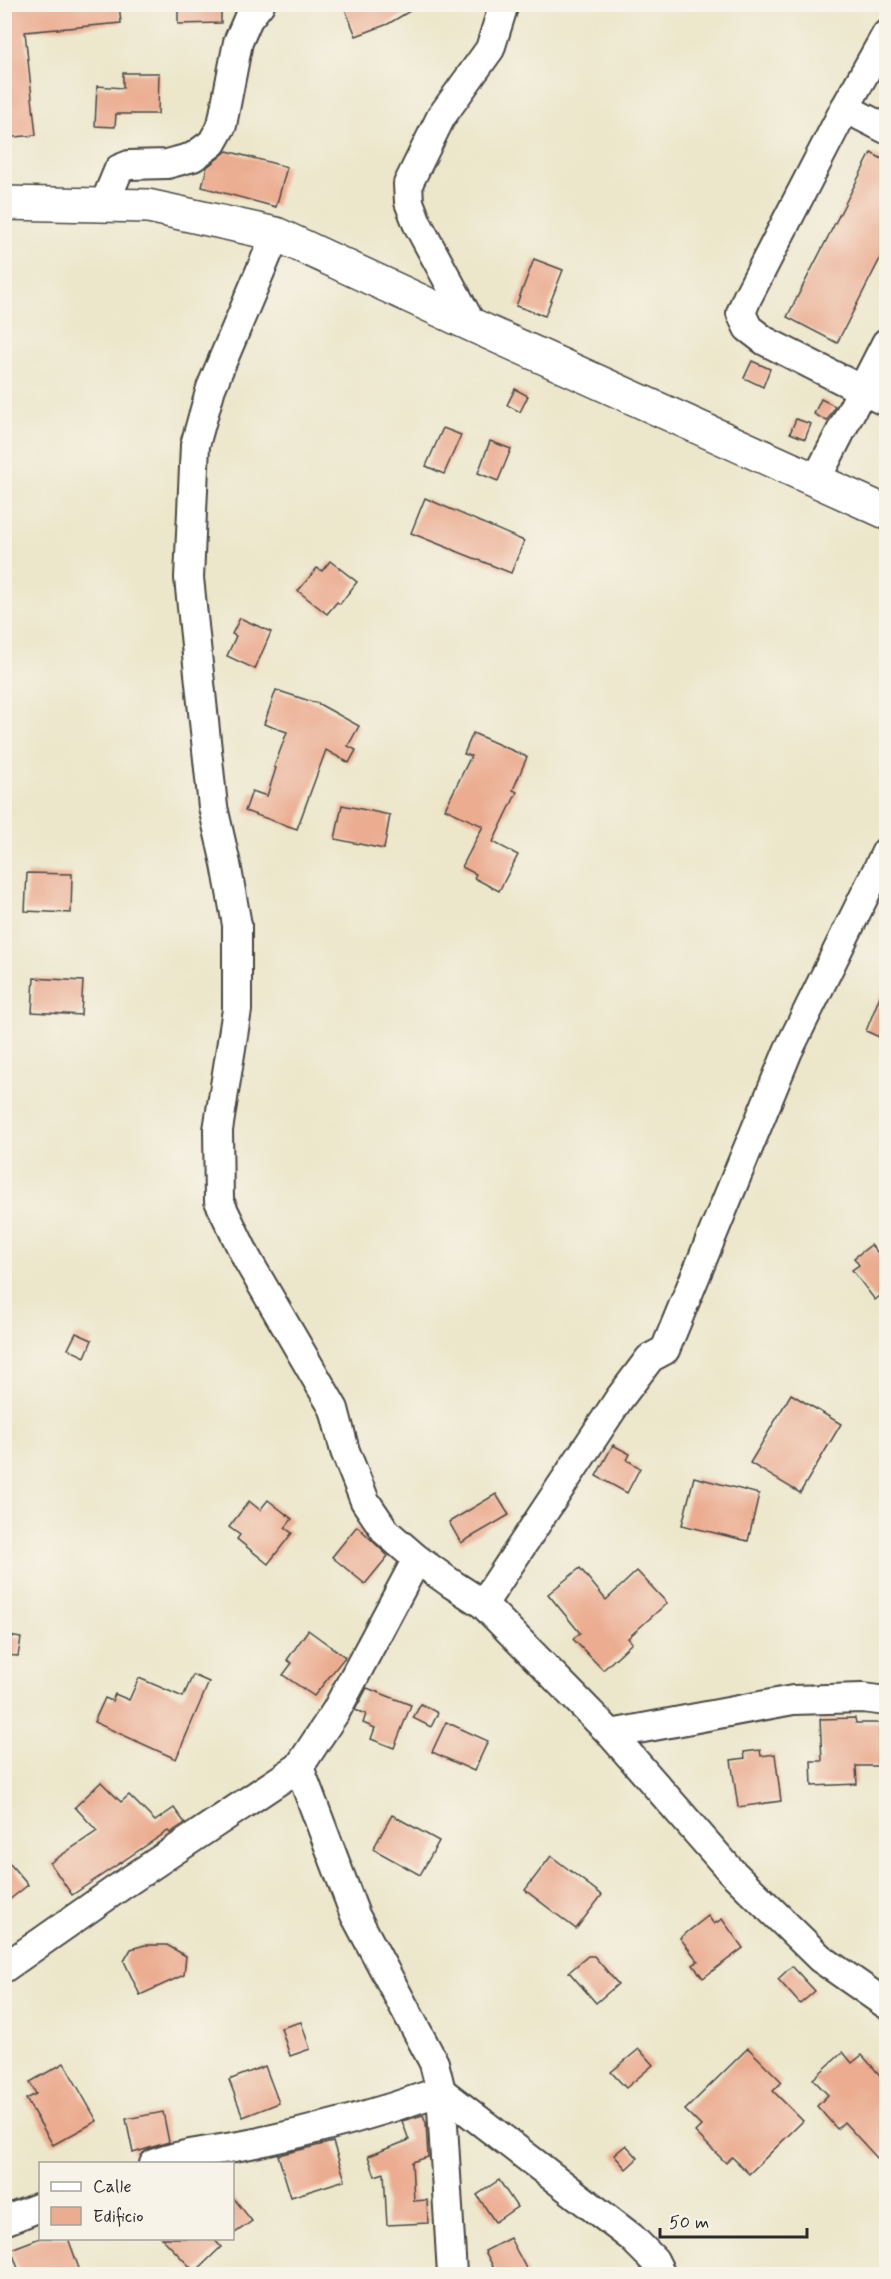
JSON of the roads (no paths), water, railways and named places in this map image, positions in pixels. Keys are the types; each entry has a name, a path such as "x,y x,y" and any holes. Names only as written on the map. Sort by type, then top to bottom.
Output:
{"main road":[{"path":"4,203 148,206 276,234 886,512"}],"street":[{"path":"104,205 119,169 129,165 167,164 194,157 212,143 222,125 238,42 248,19 260,4"},
{"path":"472,325 417,223 409,202 408,184 441,117 490,49 504,4"},
{"path":"874,396 765,341 748,328 741,313 845,108 886,35"},
{"path":"845,108 886,129"},
{"path":"276,234 212,388 195,445 189,579 213,807 237,925 237,1010 218,1130 219,1201 248,1259 334,1408 345,1451 365,1501 386,1532 417,1559 483,1604 611,1734 730,1870 820,1958 886,2004"},
{"path":"816,480 874,396 886,343"},
{"path":"483,1604 624,1392 650,1358 665,1350 789,1051 884,865"},
{"path":"4,1968 121,1886 299,1767 336,1711 417,1559"},
{"path":"611,1734 793,1700 863,1698 886,1701"},
{"path":"299,1767 355,1915 434,2063 441,2091 452,2274"},
{"path":"157,2162 170,2157 261,2142 393,2108 441,2091"},
{"path":"441,2091 632,2237 654,2260 661,2274"},
{"path":"4,2221 39,2207"}]}
